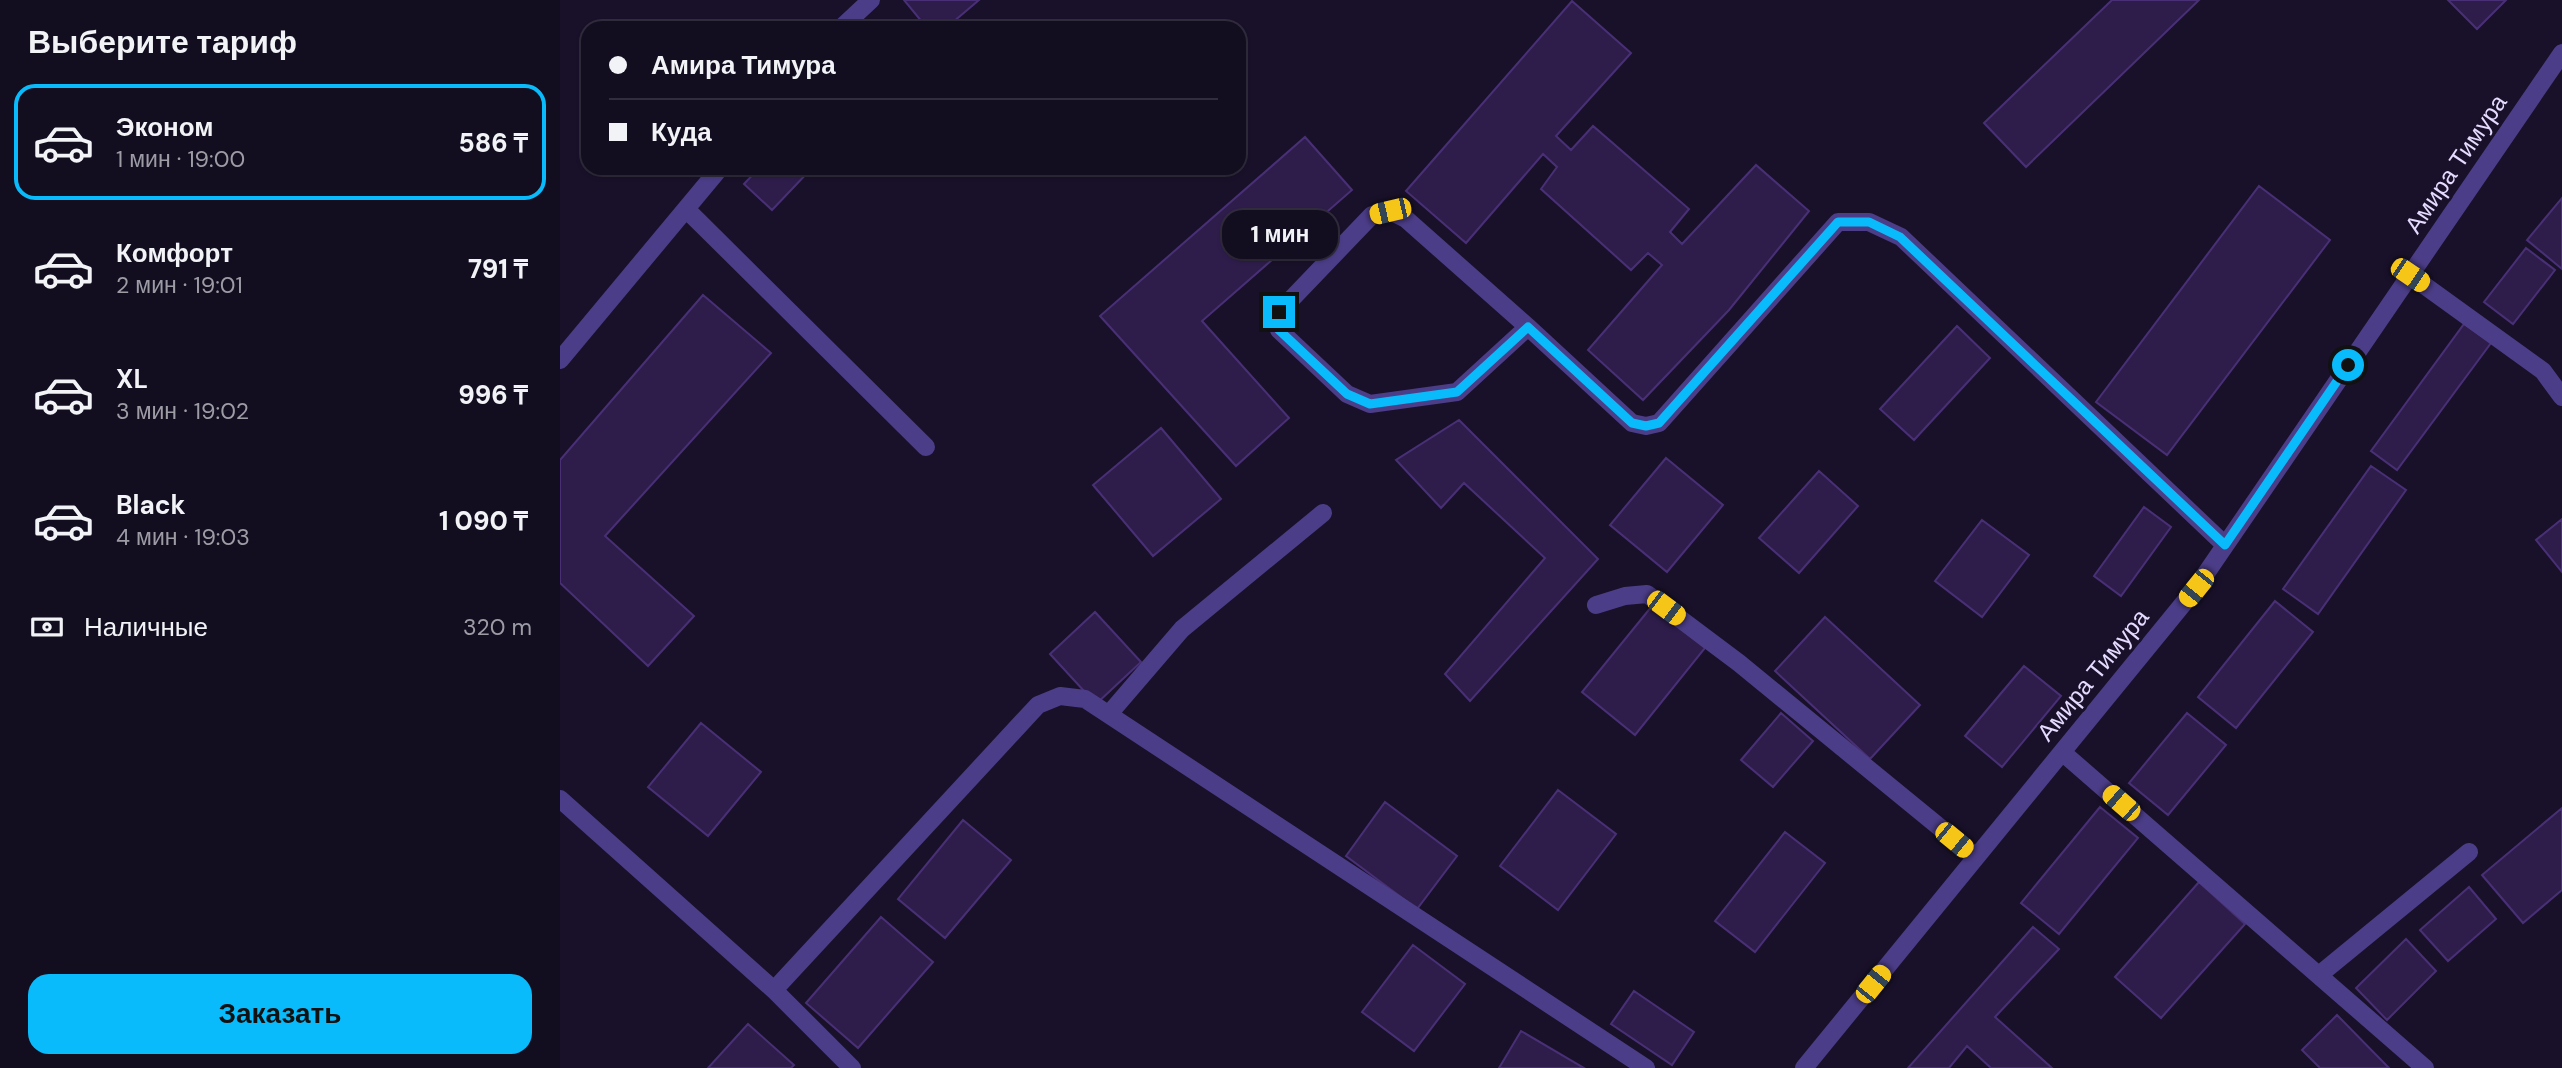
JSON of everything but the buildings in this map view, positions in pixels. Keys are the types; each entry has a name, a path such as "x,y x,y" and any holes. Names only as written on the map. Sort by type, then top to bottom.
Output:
{"street":[{"path":"848,21 871,0"},
{"name":"Амира Тимура","path":"1804,1068 2196,588 2562,53"},
{"path":"560,360 714,175"},
{"path":"686,209 926,447"},
{"path":"1528,327 1457,392 1370,404 1347,394 1279,330 1276,321 1279,312 1372,215 1390,211 1406,219 1528,327 1632,423 1646,426 1659,423 1838,222 1869,222 1900,237 2225,545"},
{"path":"2410,275 2543,371 2562,397"},
{"path":"1109,714 1182,629 1323,513"},
{"path":"1596,605 1625,596 1647,594 1739,663 1976,858"},
{"path":"774,990 1038,705 1060,696 1072,697 1085,699 1109,714 1646,1068"},
{"path":"2062,752 2425,1068"},
{"path":"560,799 774,990 852,1068"},
{"path":"2319,975 2469,852"}],"route":[{"path":"1279,312 1276,321 1279,330 1347,394 1370,404 1457,392 1528,327 1632,423 1646,426 1659,423 1838,222 1869,222 1900,237 2225,545 2348,365"}]}
